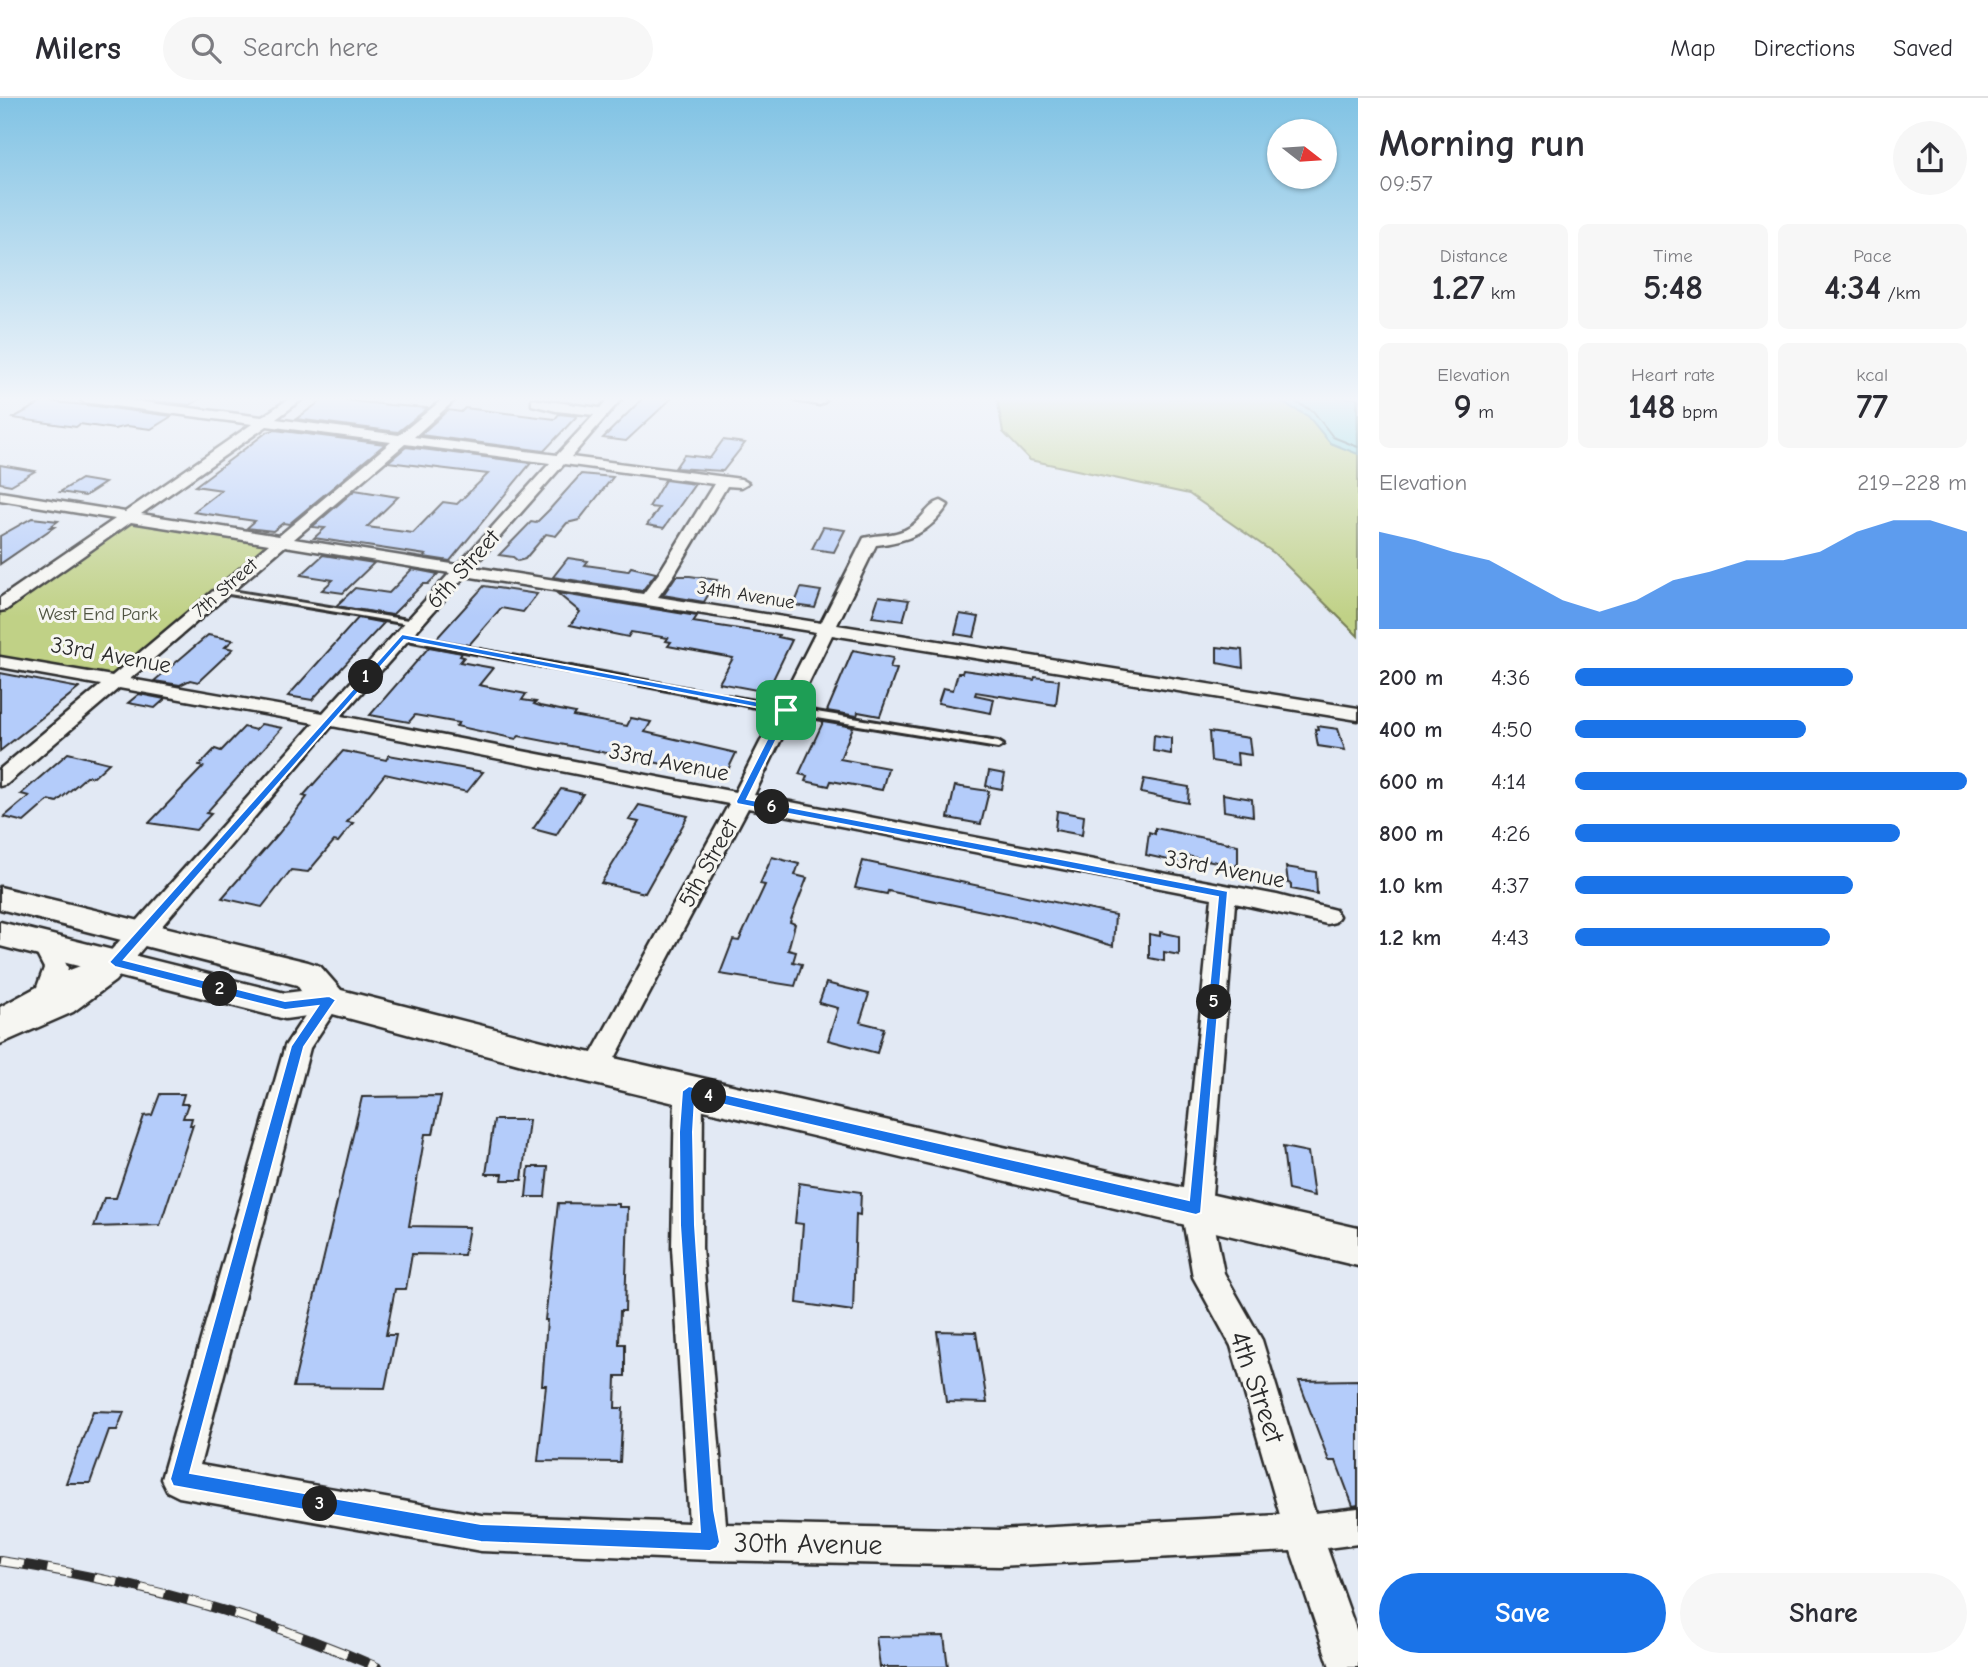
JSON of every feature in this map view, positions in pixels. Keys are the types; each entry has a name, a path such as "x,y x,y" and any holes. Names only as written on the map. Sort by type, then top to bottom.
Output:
{"main road":[{"path":"0,898 308,975 329,1000"},
{"path":"0,934 285,1006 329,1000 596,1069 1358,1247"}],"street":[{"path":"1,604 192,471"},
{"name":"7th Street","path":"0,780 363,471"},
{"name":"6th Street","path":"115,962 327,720 551,471"},
{"path":"643,471 741,483"},
{"path":"646,601 666,575 723,481"},
{"name":"34th Avenue","path":"0,496 86,508 277,543 826,628 1358,715"},
{"name":"5th Street","path":"596,1069 741,801 870,541 915,533 927,524 941,505"},
{"name":"33rd Avenue","path":"0,662 327,720 1278,903 1327,916"},
{"name":"4th Street","path":"1224,894 1196,1208 1209,1277 1246,1340 1303,1532 1350,1667"},
{"path":"44,945 56,968 47,995"},
{"path":"0,1018 47,995 83,973 115,962"},
{"path":"0,1034 62,1005 107,976 115,962"},
{"path":"179,1479 298,1046 329,1000"},
{"path":"689,1091 686,1132 687,1225 705,1510 710,1542"},
{"name":"30th Avenue","path":"179,1479 481,1533 710,1542 999,1548 1303,1532 1358,1526"}],"lane":[{"path":"223,591 786,710 998,745"}],"green space":[{"path":"1082,471 1358,471 1358,636 1274,553 1189,494"},
{"name":"West End Park","path":"126,522 267,545 115,678 0,656 0,612"}],"building":[{"path":"0,471 35,471 11,485 0,483"},
{"path":"215,471 352,471 289,524 283,523 273,531 247,528 255,521 193,512 222,490 195,486"},
{"path":"465,471 524,471 450,561 314,538 325,528 312,527 355,490 398,497 367,527 413,533 443,502 457,504 488,474"},
{"path":"581,474 613,477 579,520 567,523 556,536 546,534 525,559 518,561 513,557 499,555 531,522 536,523"},
{"path":"81,479 105,483 85,496 60,492"},
{"path":"665,480 695,484 664,528 647,525 659,508 649,507"},
{"path":"32,518 58,521 50,527 54,527 0,564 0,536"},
{"path":"823,527 845,530 834,552 812,549"},
{"path":"323,555 374,563 343,593 322,590 333,580 301,575"},
{"path":"568,558 588,561 585,565 628,571 631,567 656,573 642,591 553,577"},
{"path":"412,569 438,574 428,584 423,584 392,615 336,606 355,588 389,593"},
{"path":"676,576 717,580 704,602 663,595"},
{"path":"484,586 537,594 523,612 501,608 469,645 436,639"},
{"path":"801,588 821,591 815,608 794,605"},
{"path":"557,593 697,616 693,622 779,635 778,637 792,640 767,692 719,683 733,658 668,646 671,642 666,641 668,638 631,632 628,637 570,625 580,612"},
{"path":"879,596 909,600 903,621 872,617"},
{"path":"960,614 979,617 974,637 955,634"},
{"path":"358,618 384,623 312,700 288,696"},
{"path":"208,635 233,640 225,647 233,649 198,682 190,680 180,685 154,681"},
{"path":"429,647 462,653 460,656 464,657 460,662 493,668 479,685 526,694 522,700 575,713 573,716 627,726 631,718 651,722 645,732 736,753 725,776 519,736 516,739 456,726 459,723 415,715 409,722 370,715"},
{"path":"1217,647 1242,650 1243,668 1217,663"},
{"path":"853,650 893,658 890,668 897,669 880,716 858,712 857,716 827,711"},
{"path":"963,670 1034,680 1035,677 1059,680 1056,705 976,692 975,695 994,699 991,713 938,703 943,688 953,690 958,673"},
{"path":"0,673 79,688 0,751"},
{"path":"139,694 165,699 155,708 128,703"},
{"path":"823,722 853,727 840,759 888,768 882,790 831,781 829,786 805,781 807,776 799,774"},
{"path":"261,724 282,728 206,813 211,814 196,830 149,823 203,767 199,766 215,749 221,751 244,727 255,730"},
{"path":"1317,726 1338,729 1345,750 1318,746 1315,729 1318,730"},
{"path":"1209,732 1249,738 1251,755 1237,753 1238,765 1211,761"},
{"path":"1154,735 1171,738 1171,754 1153,751"},
{"path":"343,751 386,760 389,755 483,772 467,792 385,774 347,822 353,823 338,842 334,841 308,872 291,870 262,907 222,898 279,833 307,797 303,796"},
{"path":"68,753 109,763 94,777 87,776 57,802 49,800 24,822 4,817 29,796 21,794"},
{"path":"989,771 1005,774 1002,789 986,786"},
{"path":"1144,779 1189,787 1188,803 1141,793"},
{"path":"955,786 989,791 981,824 948,818"},
{"path":"561,789 583,794 556,835 533,829"},
{"path":"1223,794 1252,799 1253,816 1224,811"},
{"path":"639,805 688,816 645,893 601,883 639,822 629,820"},
{"path":"1057,811 1084,816 1082,835 1055,830"},
{"path":"1155,828 1238,845 1238,863 1236,866 1182,855 1182,863 1146,855 1149,832 1155,834"},
{"path":"772,857 799,864 795,875 807,878 790,922 795,924 788,950 796,952 793,962 802,964 795,986 720,974 733,940 739,941 765,885 760,884"},
{"path":"863,861 1115,915 1113,946 1034,922 888,891 887,894 855,888"},
{"path":"1286,867 1316,872 1317,894 1291,889"},
{"path":"1160,932 1179,936 1179,955 1164,952 1164,961 1149,958 1149,934 1160,936"},
{"path":"826,983 869,994 860,1022 884,1028 877,1053 828,1040 838,1008 819,1003"},
{"path":"160,1094 184,1094 181,1104 188,1104 183,1118 192,1118 190,1125 193,1125 160,1225 94,1227 104,1198 116,1198 144,1116 152,1115"},
{"path":"441,1096 433,1134 425,1134 409,1226 469,1227 464,1255 412,1254 406,1289 395,1289 386,1335 396,1335 385,1388 293,1387 362,1097"},
{"path":"494,1120 529,1120 522,1180 502,1180 503,1174 486,1174"},
{"path":"1283,1147 1308,1152 1314,1196 1288,1190"},
{"path":"529,1167 548,1167 545,1197 526,1197"},
{"path":"799,1183 861,1192 860,1215 856,1214 853,1311 797,1303 803,1224 795,1223"},
{"path":"558,1203 619,1204 619,1207 628,1207 625,1311 620,1311 619,1344 625,1344 625,1376 616,1376 615,1408 623,1408 620,1462 538,1461 546,1385 542,1385 545,1320"},
{"path":"937,1331 976,1332 987,1403 946,1402"},
{"path":"1358,1380 1358,1505 1353,1506 1336,1461 1329,1461 1299,1381"},
{"path":"93,1411 124,1412 117,1430 109,1430 90,1483 66,1483"},
{"path":"944,1636 948,1667 880,1667 876,1637"}],"railway":[{"path":"0,1561 97,1578 192,1601 285,1631 377,1667"}],"route":[{"path":"402,636 786,710 741,801 1224,894 1196,1208 689,1091 686,1132 687,1225 705,1510 710,1542 481,1533 179,1479 298,1046 329,1000 285,1006 115,962 402,636"}]}
